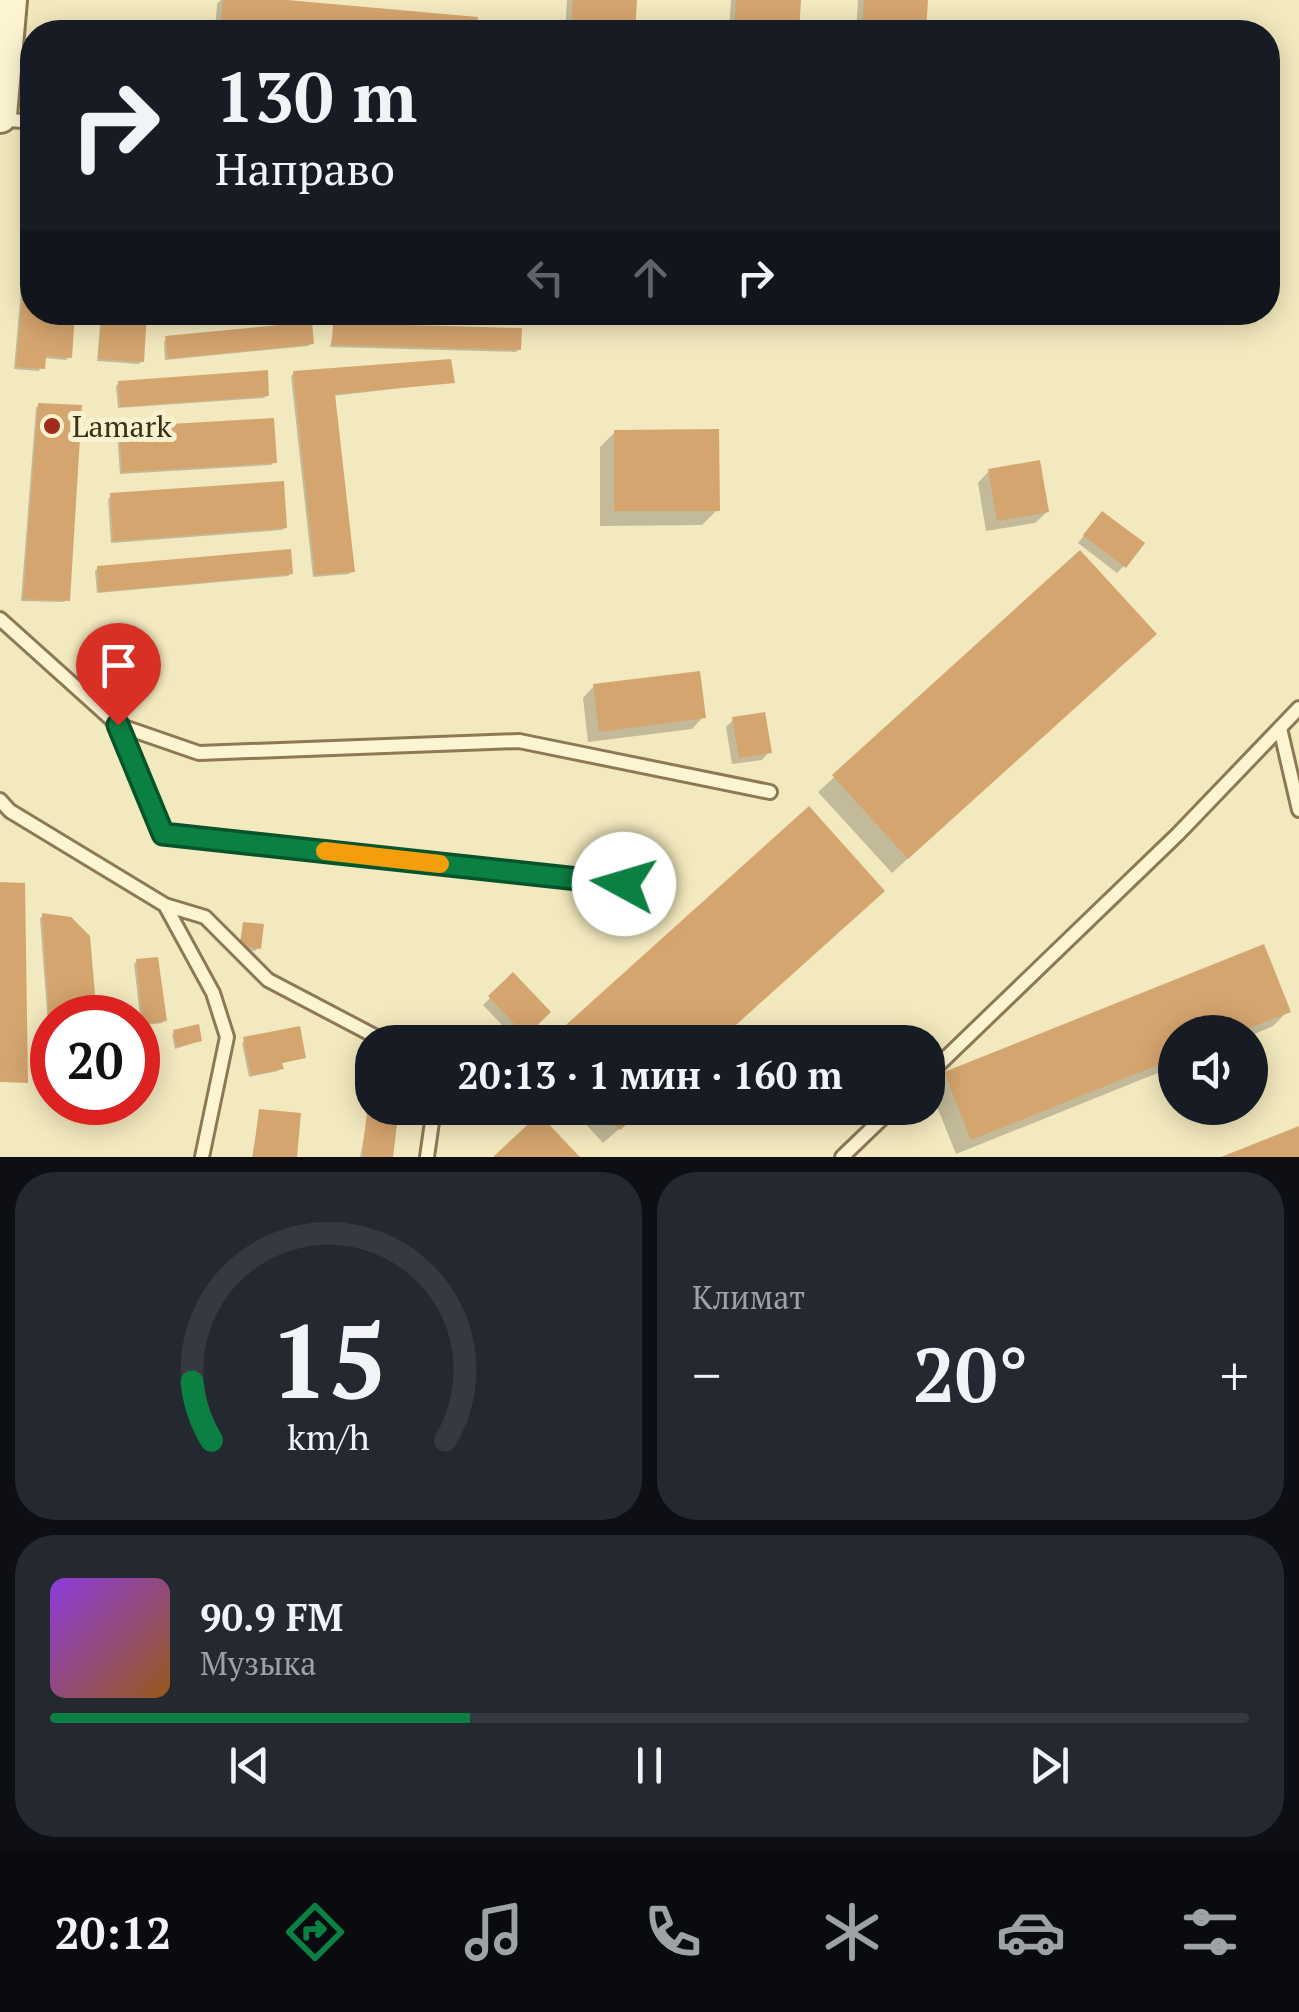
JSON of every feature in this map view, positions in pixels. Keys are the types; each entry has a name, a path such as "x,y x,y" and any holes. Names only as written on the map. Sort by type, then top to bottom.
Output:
{"street":[{"path":"0,117 10,0"}],"lane":[{"path":"0,619 118,725 199,753 518,741 770,792"},
{"path":"945,1058 1178,834 1299,708"},
{"path":"118,725 163,834 624,884"},
{"path":"1280,728 1299,810"},
{"path":"0,800 10,811 165,904 204,916 268,980 355,1026"},
{"path":"165,904 213,993 227,1037 202,1157"},
{"path":"427,1157 432,1125"},
{"path":"842,1157 875,1125"}],"building":[{"path":"223,0 287,0 478,17 478,20 221,20"},
{"path":"573,0 637,0 636,20 572,20"},
{"path":"736,0 801,0 800,20 735,20"},
{"path":"864,0 928,0 927,20 863,20"},
{"path":"20,320 20,325 74,325 72,358 46,356 45,369 16,367"},
{"path":"101,325 146,325 144,362 98,359"},
{"path":"312,325 314,344 168,359 165,336"},
{"path":"333,325 522,328 521,350 332,345"},
{"path":"451,359 455,383 335,394 355,572 315,575 293,371"},
{"path":"268,370 269,396 120,407 118,381"},
{"path":"38,403 82,405 70,601 23,599"},
{"path":"274,418 277,463 122,472 119,427"},
{"path":"719,429 720,511 614,511 614,430"},
{"path":"1040,460 1049,512 997,521 988,469"},
{"path":"284,481 287,528 113,541 110,493"},
{"path":"1102,511 1145,543 1126,568 1083,535"},
{"path":"291,549 293,574 99,592 97,566"},
{"path":"1080,550 1157,634 908,859 832,775"},
{"path":"700,671 706,718 599,732 593,684"},
{"path":"765,712 772,753 739,758 732,717"},
{"path":"809,806 885,891 736,1025 566,1025"},
{"path":"0,882 25,883 28,1083 0,1082"},
{"path":"42,913 71,917 90,936 95,995 47,995"},
{"path":"243,922 264,924 261,949 240,946"},
{"path":"1264,944 1291,1012 1268,1021 1268,1015 1158,1015 1158,1065 971,1140 945,1072"},
{"path":"158,957 167,1021 160,1022 160,995 140,995 136,959"},
{"path":"513,972 551,1012 537,1025 516,1025 488,996"},
{"path":"199,1024 202,1041 177,1047 173,1030"},
{"path":"300,1026 306,1058 282,1063 284,1069 251,1075 243,1037"},
{"path":"259,1109 301,1113 297,1157 253,1157"},
{"path":"366,1125 397,1125 393,1157 362,1157"},
{"path":"527,1125 549,1125 580,1157 493,1157"},
{"path":"1299,1126 1299,1157 1221,1157"}],"slow traffic":[{"path":"325,851 440,864"}],"place":[{"name":"Lamark","path":"52,426"}],"route":[{"path":"118,725 163,834 624,884"}]}
